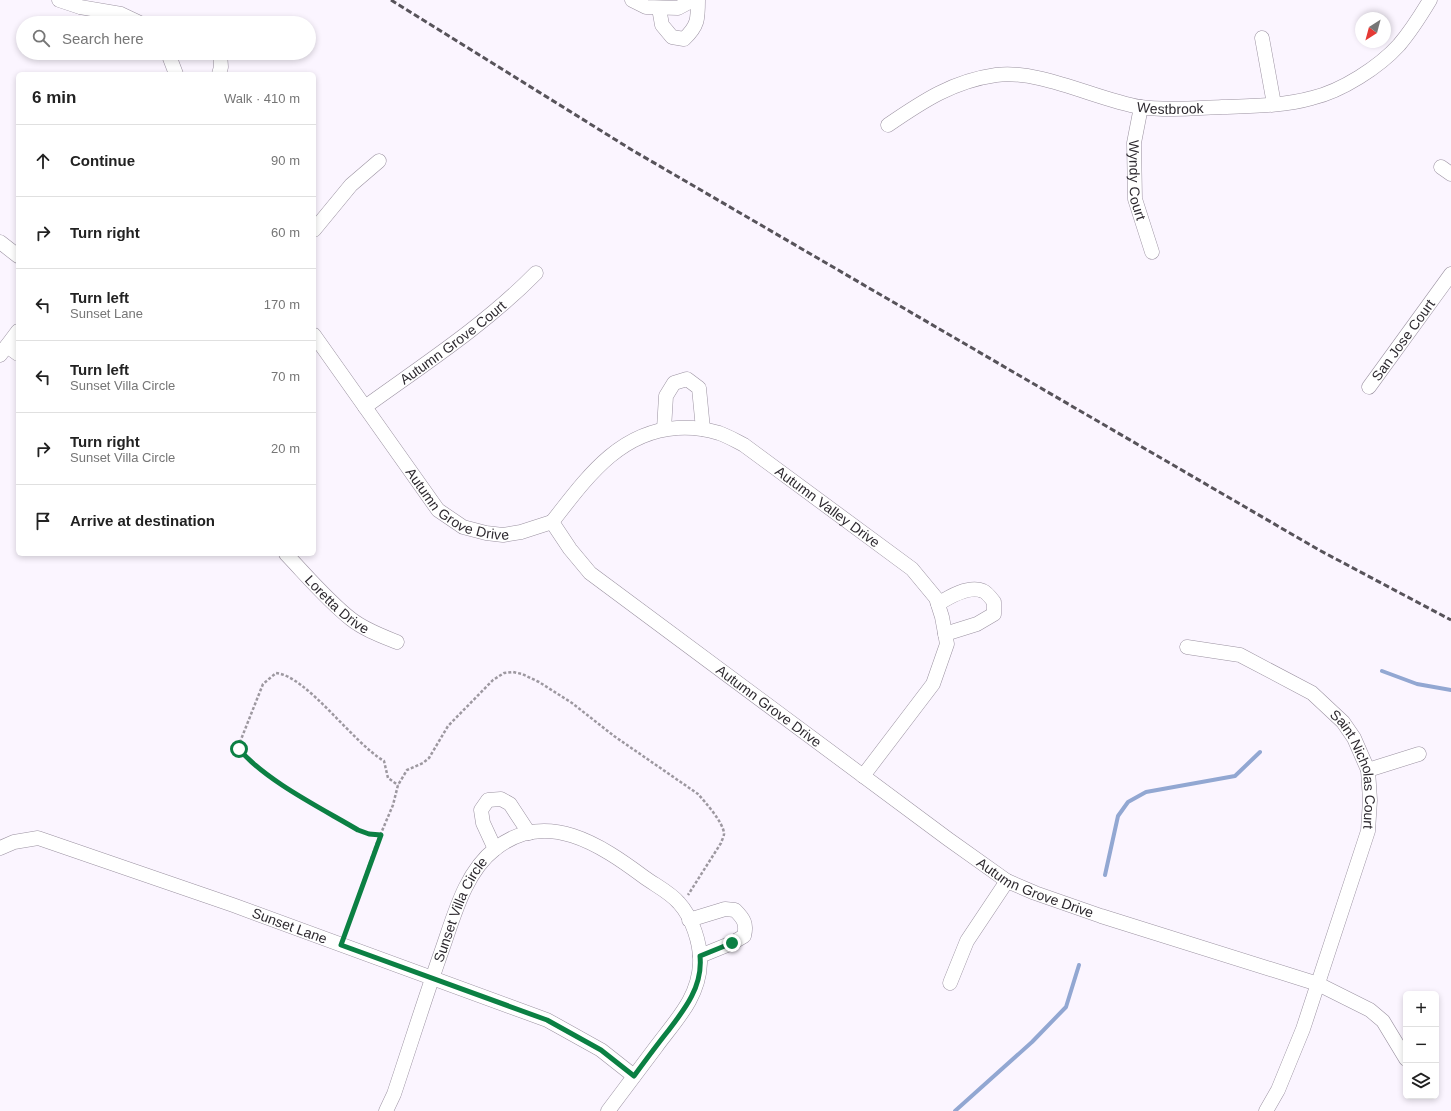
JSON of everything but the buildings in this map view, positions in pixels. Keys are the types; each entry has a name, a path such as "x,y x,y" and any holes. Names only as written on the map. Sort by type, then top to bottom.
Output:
{"street":[{"path":"58,0 80,7 125,16"},
{"path":"632,0 646,7 659,8 678,8 693,0"},
{"path":"659,8 662,25 672,37 684,39 695,29 698,12 698,0"},
{"name":"Westbrook","path":"888,125 929,97 967,81 998,75 1041,79 1141,107 1185,108 1274,104 1312,98 1340,87 1378,64 1399,45 1430,0"},
{"path":"1262,38 1274,104"},
{"path":"171,60 175,72"},
{"path":"220,72 222,67 221,60"},
{"name":"Wyndy Court","path":"1141,107 1134,143 1135,199 1152,252"},
{"path":"316,228 351,185 379,161"},
{"path":"0,242 16,254"},
{"name":"Autumn Grove Court","path":"365,407 510,299 536,273"},
{"name":"San Jose Court","path":"1369,387 1451,274"},
{"path":"8,352 16,335"},
{"name":"Autumn Grove Drive","path":"316,338 438,510 463,527 486,534 503,535 521,532 552,522 570,550 590,573 948,840 1007,881 1035,893 1101,916 1318,984 1370,1010 1384,1020 1403,1054"},
{"path":"664,429 666,396 674,383 687,379 699,388 703,429"},
{"name":"Autumn Valley Drive","path":"552,522 587,478 614,452 638,437 664,429 703,429 720,433 744,445 775,466 912,569 936,598 947,644 933,684 863,776"},
{"name":"Loretta Drive","path":"288,556 351,620 366,629 398,642"},
{"path":"938,604 971,589 983,591 994,602 994,614 977,624 945,634"},
{"name":"Saint Nicholas Court","path":"1187,647 1240,655 1312,693 1343,722 1354,738 1368,770 1370,800 1368,831 1300,1036 1278,1090 1266,1111"},
{"path":"1368,770 1419,754"},
{"name":"Sunset Villa Circle","path":"495,849 483,823 481,810 488,800 500,799 510,804 528,833"},
{"name":"Sunset Villa Circle","path":"386,1111 394,1094 432,977 460,899 477,868 495,849 522,834 554,831 587,840 635,870 679,902 698,940 700,963 695,990 684,1011 608,1111"},
{"name":"Sunset Lane","path":"0,848 14,842 38,838 233,905 547,1020 601,1050 634,1076"},
{"path":"950,983 967,941 1007,881"},
{"path":"689,920 725,909 735,910 744,919 746,927 744,936 732,943 700,956"}],"path":[{"path":"341,945 393,805 398,786 407,770 423,763 428,758 448,726 493,680 504,674 513,672 522,674 539,682 572,703 604,728 698,794 715,817 724,834 721,843 681,906"},
{"path":"381,835 369,834 358,830 262,772 239,749 240,742 264,684 276,673 294,679 366,748 384,761 388,778 398,786"}],"waterway":[{"path":"1382,671 1417,684 1451,690"},
{"path":"1105,875 1118,816 1128,802 1146,792 1235,776 1260,752"},
{"path":"955,1111 1032,1042 1066,1007 1079,965"}],"railway":[{"path":"391,0 632,150 1319,550 1451,620"}],"route":[{"path":"239,749 262,772 358,830 369,834 381,835 341,945 497,1000 547,1020 601,1050 634,1076 684,1011 695,990 700,956 732,943"}]}
